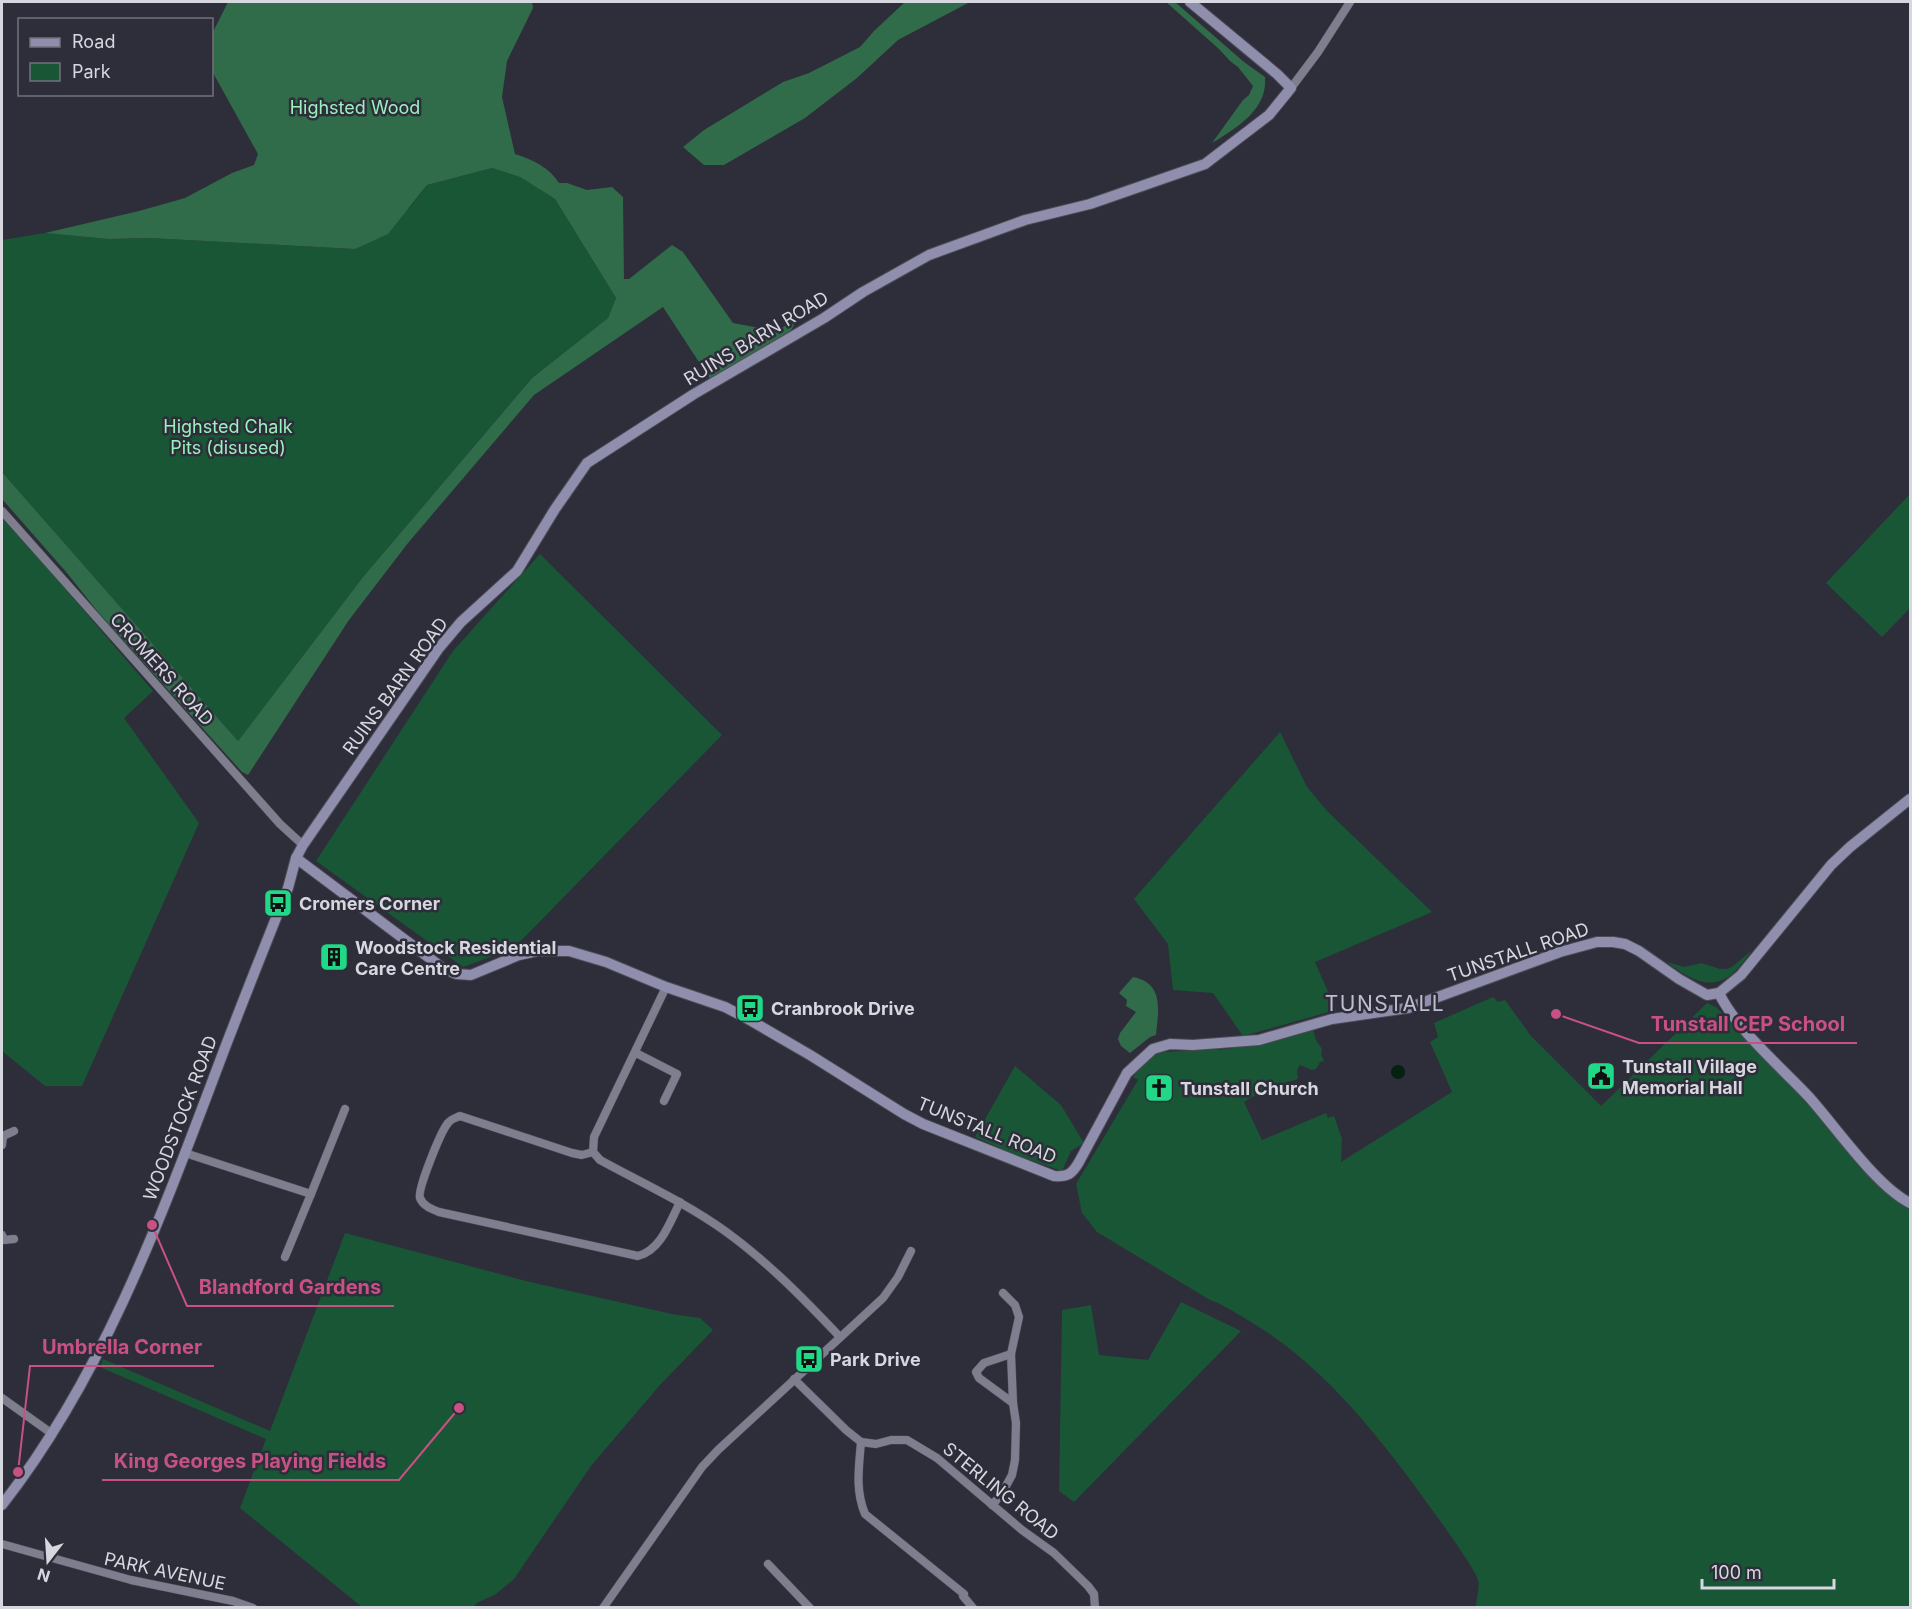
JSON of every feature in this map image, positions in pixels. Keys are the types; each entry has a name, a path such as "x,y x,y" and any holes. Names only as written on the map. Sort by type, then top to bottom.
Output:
{"street":[{"path":"1190,2 1291,88"},
{"name":"RUINS BARN ROAD","path":"296,858 439,648 461,622 517,571 555,509 587,463 694,394 929,255 1025,220 1090,204 1205,164 1269,115 1318,52 1350,2"},
{"name":"CROMERS ROAD","path":"2,511 280,824 303,846"},
{"path":"1911,800 1850,847 1831,865 1741,975 1719,993 1732,1016 1810,1098 1879,1177 1911,1203"},
{"name":"TUNSTALL ROAD","path":"296,858 444,969 456,974 471,975 519,955 538,951 555,950 588,955 725,1008 810,1055 923,1124 1054,1176 1065,1177 1071,1174 1127,1073 1154,1049 1170,1044 1193,1045 1259,1040 1332,1019 1408,1008 1560,952 1597,942 1625,944 1707,995 1719,993"},
{"name":"WOODSTOCK ROAD","path":"2,1504 75,1395 155,1229 288,888 296,858"},
{"path":"666,987 594,1137 594,1152 600,1160 680,1202 724,1230 767,1264 840,1337"},
{"path":"636,1053 677,1074 664,1101"},
{"path":"285,1257 345,1109"},
{"path":"594,1152 582,1155 460,1116 453,1118 442,1132 422,1183 420,1199 429,1208 439,1212 638,1256 646,1254 659,1241 680,1202"},
{"path":"2,1145 2,1135 14,1131"},
{"path":"185,1153 311,1194"},
{"path":"2,1240 14,1239"},
{"path":"603,1608 702,1467 883,1298 898,1277 911,1251"},
{"path":"992,1504 1001,1496 1015,1460 1016,1423 1011,1354 1019,1317 1015,1305 1003,1293"},
{"path":"1011,1354 984,1363 976,1372 979,1378 1013,1403"},
{"path":"794,1379 846,1431 861,1442 857,1480 865,1514 964,1594 963,1596 973,1608"},
{"path":"2,1398 51,1433"},
{"name":"STERLING ROAD","path":"861,1442 876,1444 891,1440 907,1440 937,1458 1022,1530 1054,1553 1094,1594 1095,1608"},
{"name":"PARK AVENUE","path":"2,1544 131,1580 233,1601 253,1608"},
{"path":"768,1564 810,1608"}],"green space":[{"name":"Highsted Wood","path":"228,2 532,2 533,8 507,61 502,97 515,154 540,165 559,183 567,183 587,190 612,187 623,197 624,279 629,279 672,245 683,252 733,323 776,331 799,318 789,333 710,379 663,307 534,395 408,543 349,620 248,775 242,772 98,612 2,499 2,472 238,741 363,577 532,378 608,318 616,298 555,199 520,177 492,168 427,185 388,234 355,249 149,238 108,239 45,233 185,198 232,173 254,165 258,154 213,73 213,32"},
{"path":"905,2 970,2 898,40 857,78 805,118 724,165 704,165 683,147 704,130 783,82 809,73 860,47"},
{"path":"1166,2 1175,2 1244,62 1265,77 1262,99 1256,108 1241,124 1212,143 1249,95 1253,86 1238,67"},
{"name":"Highsted Chalk Pits (disused)","path":"492,168 520,177 555,199 616,298 608,318 532,378 363,577 238,741 2,472 2,240 45,233 108,239 149,238 355,249 411,206 427,185"},
{"path":"1910,494 1910,608 1882,637 1826,583"},
{"path":"2,515 153,691 124,718 199,823 82,1086 45,1086 2,1051"},
{"path":"540,554 722,735 513,949 463,967 316,861 453,651"},
{"path":"1280,732 1307,787 1327,811 1432,912 1315,962 1336,1010 1243,1036 1213,993 1173,990 1168,944 1134,899"},
{"path":"1752,950 1733,973 1714,982 1704,982 1693,978 1667,962 1684,967 1701,963 1726,969 1732,967"},
{"path":"1133,977 1143,980 1155,992 1158,1017 1156,1035 1130,1053 1121,1046 1118,1039 1136,1012 1126,1006 1127,1000 1119,993"},
{"path":"1493,997 1498,1002 1505,1000 1531,1036 1601,1106 1707,1003 1716,1007 1775,1064 1910,1206 1910,1607 1476,1607 1478,1580 1461,1551 1377,1437 1329,1384 1276,1338 1097,1232 1082,1213 1076,1184 1138,1080 1133,1077 1151,1054 1228,1049 1313,1030 1322,1049 1321,1054 1324,1061 1312,1070 1300,1065 1297,1070 1298,1079 1267,1088 1244,1102 1262,1140 1326,1113 1328,1118 1334,1116 1342,1139 1341,1162 1452,1092 1430,1042 1438,1037 1434,1023"},
{"path":"1015,1066 1061,1105 1084,1143 1071,1151 1062,1171 1013,1154 975,1137"},
{"path":"345,1233 530,1282 672,1314 700,1318 713,1330 659,1386 591,1466 514,1579 496,1594 477,1603 474,1607 362,1607 240,1508 266,1439 100,1367 103,1359 270,1431"},
{"path":"1181,1302 1241,1331 1074,1502 1059,1491 1062,1310 1091,1305 1099,1355 1148,1360"}],"shaded area":[{"path":"1398,1065 1403,1067 1405,1072 1403,1077 1398,1079 1393,1077 1391,1072 1393,1067"}],"place":[{"name":"Cromers Corner","path":"278,903"},
{"name":"Woodstock Residential Care Centre","path":"334,957"},
{"name":"Cranbrook Drive","path":"750,1008"},
{"name":"Tunstall CEP School","path":"1556,1014"},
{"name":"Tunstall Village Memorial Hall","path":"1601,1076"},
{"name":"Tunstall Church","path":"1159,1088"},
{"name":"Blandford Gardens","path":"152,1225"},
{"name":"Park Drive","path":"809,1359"},
{"name":"King Georges Playing Fields","path":"459,1408"},
{"name":"Umbrella Corner","path":"18,1472"}],"district":[{"name":"TUNSTALL","path":"1385,1003"}]}
